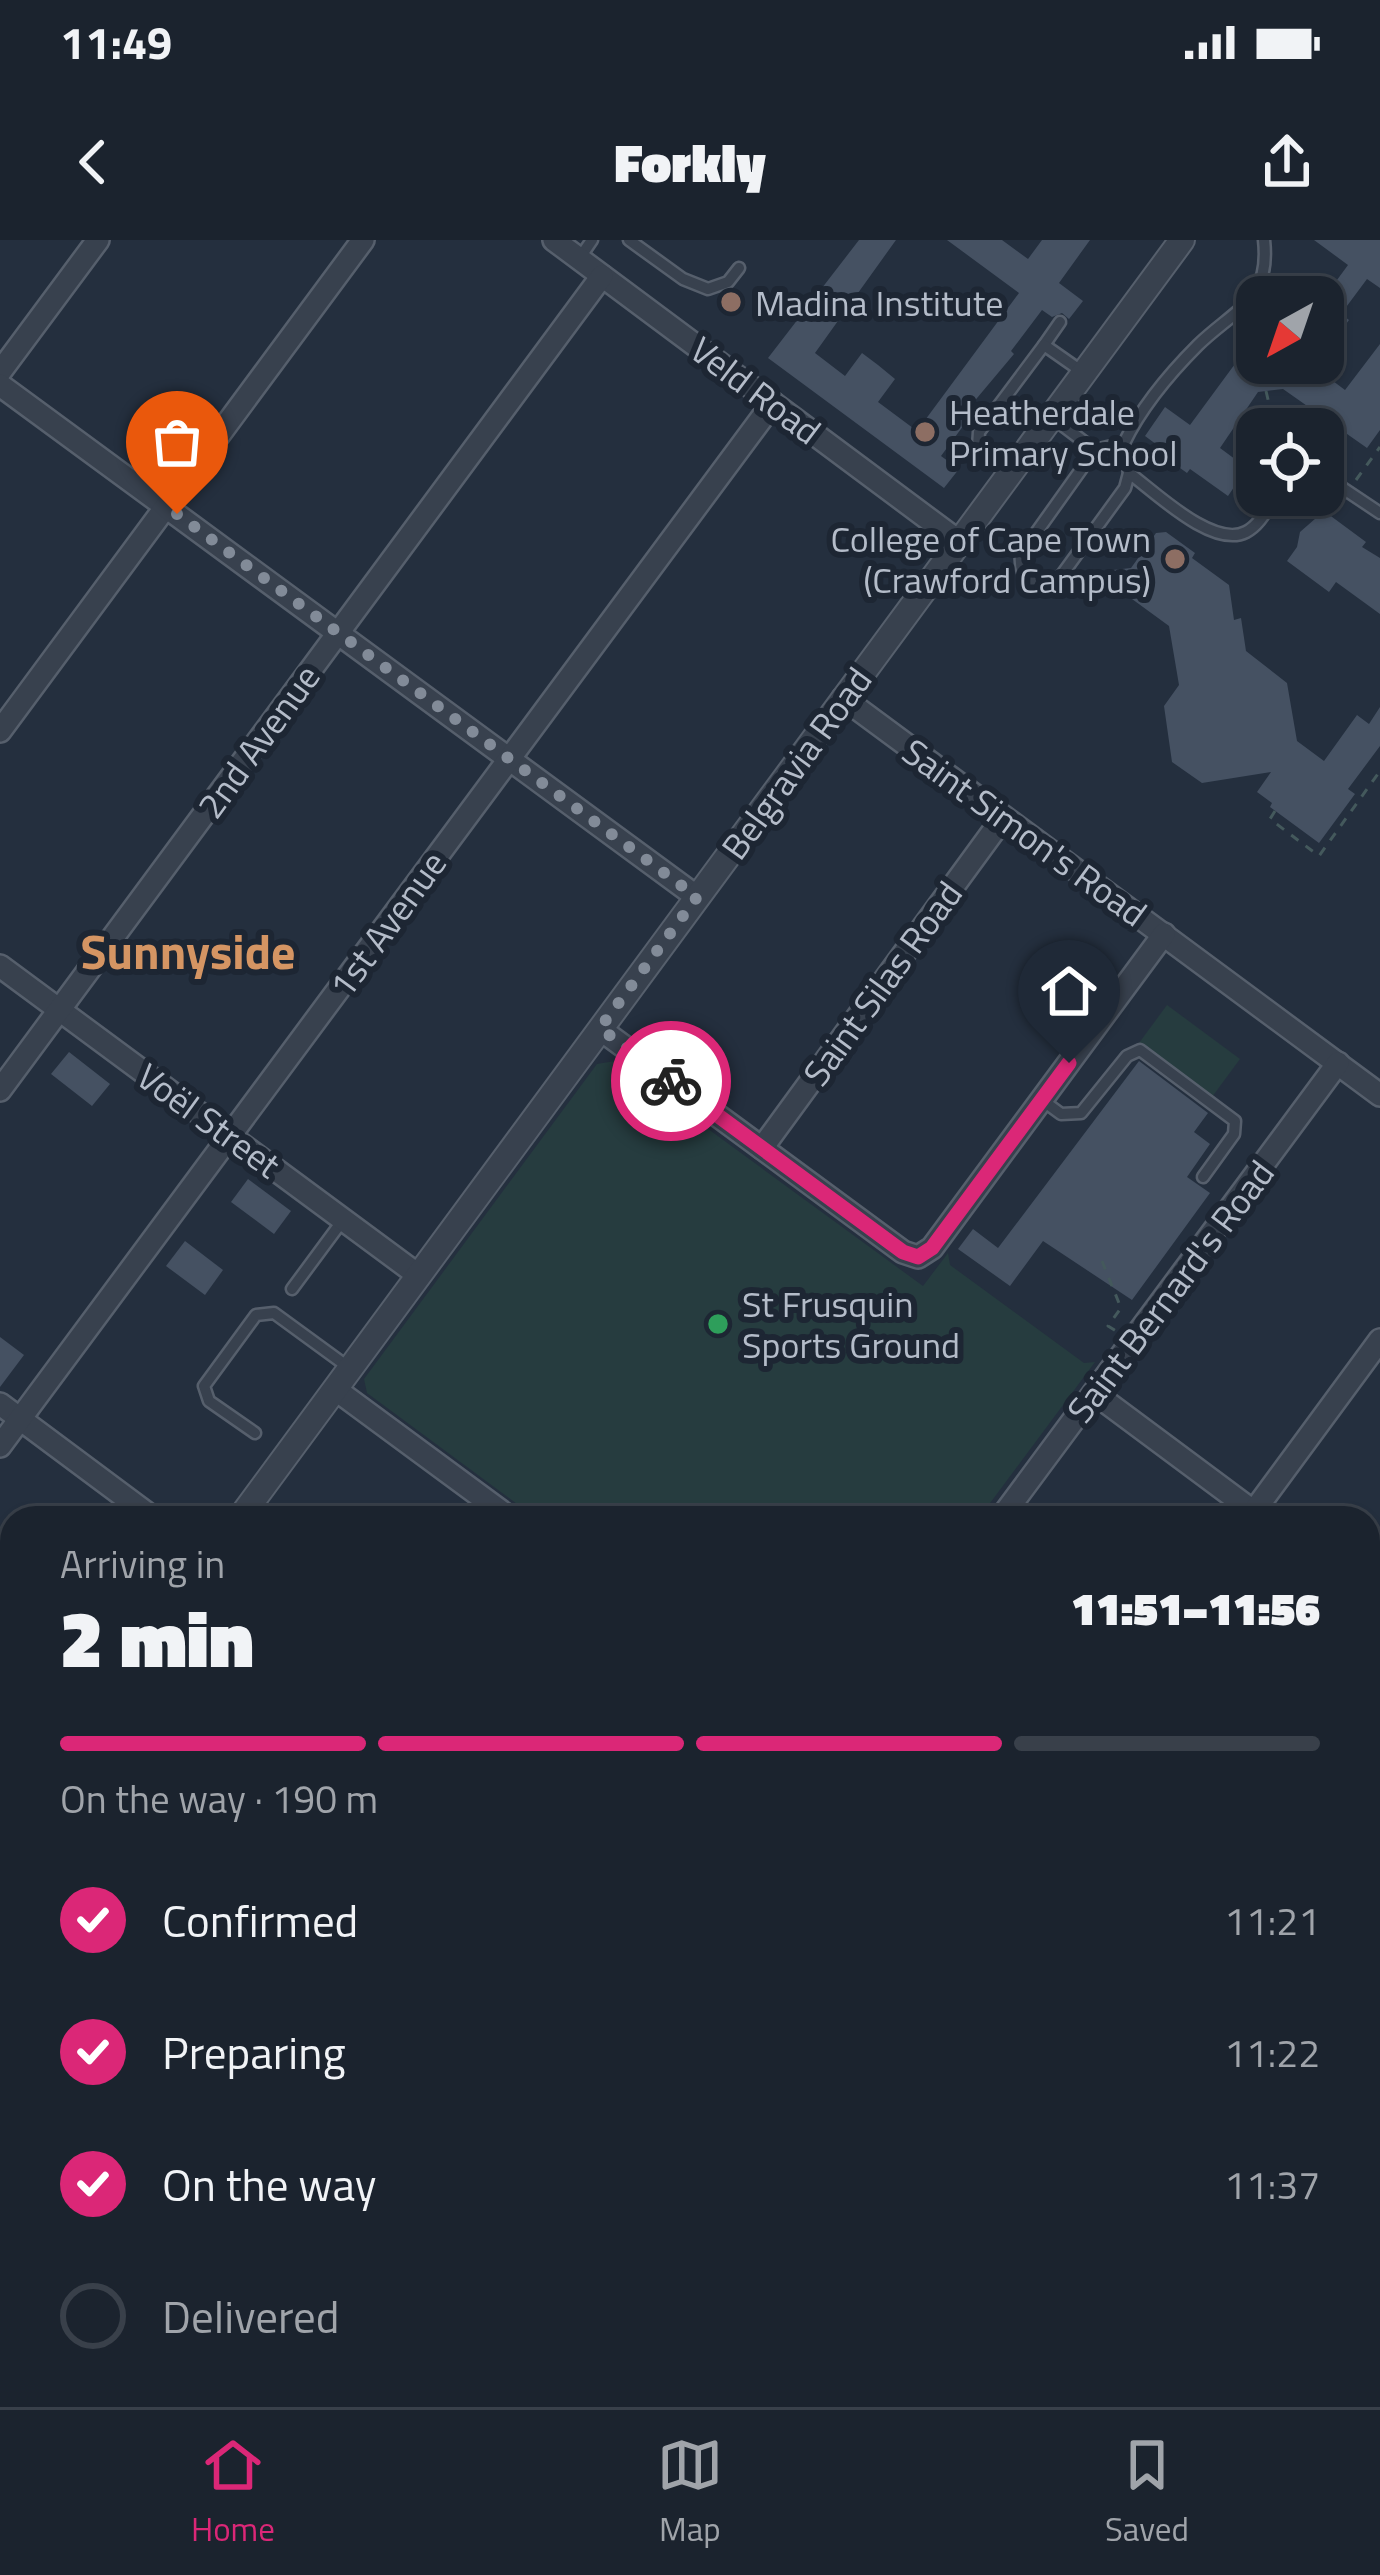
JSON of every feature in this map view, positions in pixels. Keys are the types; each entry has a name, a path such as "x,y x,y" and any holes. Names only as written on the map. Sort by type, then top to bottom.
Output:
{"street":[{"path":"0,372 98,240"},
{"path":"0,731 363,240"},
{"name":"Veld Road","path":"554,240 586,249 602,276 958,541"},
{"name":"Belgravia Road","path":"249,1506 1182,240"},
{"name":"2nd Avenue","path":"0,1090 602,276"},
{"path":"0,385 697,897"},
{"name":"1st Avenue","path":"0,1446 773,403"},
{"name":"Saint Simon's Road","path":"843,698 1380,1095"},
{"name":"Saint Silas Road","path":"761,1148 1003,818"},
{"path":"600,1028 903,1252 918,1257 932,1248 1164,934"},
{"name":"Voël Street","path":"0,966 418,1275"},
{"name":"Saint Bernard's Road","path":"1010,1506 1338,1063"},
{"path":"1262,1506 1380,1340"},
{"path":"343,1379 496,1506"},
{"path":"1094,1393 1242,1506"},
{"path":"0,1404 137,1506"}],"lane":[{"path":"629,240 683,279 708,289 728,282 739,268"},
{"path":"1124,443 1095,450 1021,554 1020,568 1026,580 1038,586 1061,575 1125,488 1129,472 1124,443 1161,385 1253,297 1263,280 1264,240"},
{"path":"1010,472 982,451 976,440 1060,322"},
{"path":"1044,346 1084,373"},
{"path":"1051,417 1095,450"},
{"path":"1129,472 1204,529 1228,537 1252,529 1262,516"},
{"path":"1344,487 1380,513"},
{"path":"1042,1100 1061,1114 1081,1113 1130,1052 1140,1050 1235,1121 1234,1134 1202,1177"},
{"path":"292,1289 344,1220"},
{"path":"255,1433 209,1401 204,1386 256,1315 274,1313 343,1379"}],"path":[{"path":"1266,391 1270,408"},
{"path":"1349,490 1380,447"},
{"path":"1276,811 1270,819 1319,856 1380,771"},
{"path":"1305,846 1311,837"},
{"path":"1102,1261 1121,1308 1108,1326 1120,1335"}],"green space":[{"path":"1167,1005 1240,1059 1212,1097 1139,1043"},
{"name":"St Frusquin Sports Ground","path":"615,1061 923,1286 948,1253 950,1265 1084,1363 1095,1362 988,1506 520,1506 367,1393 364,1379 597,1064"}],"building":[{"path":"859,240 896,240 815,353 845,376 862,353 878,365 895,379 878,402 917,431 1019,293 947,240 1002,240 1028,259 1042,240 1090,240 1059,283 1083,301 1069,319 1042,310 1011,351 1014,354 967,410 972,414 941,456 959,469 944,488 768,358"},
{"path":"1314,240 1380,240 1380,288 1367,279 1344,310 1344,276 1340,276 1348,265"},
{"path":"1380,344 1380,430 1367,448 1344,432 1344,408 1310,408 1283,389 1258,392 1247,408 1236,408 1236,424 1220,448 1236,460 1236,484 1228,496 1190,469 1187,473 1173,463 1176,459 1145,436 1165,407 1190,425 1236,363 1236,384 1337,384 1345,390"},
{"path":"1318,516 1331,516 1366,542 1362,547 1380,558 1380,614 1336,582 1329,592 1287,561 1300,532"},
{"path":"1166,532 1229,585 1234,620 1241,618 1246,651 1287,683 1297,741 1324,761 1357,715 1369,724 1380,707 1380,746 1348,789 1355,794 1319,843 1257,792 1271,772 1202,783 1172,762 1164,706 1179,685 1169,626 1095,572 1131,568 1156,533"},
{"path":"69,1052 110,1084 92,1106 51,1074"},
{"path":"1139,1061 1208,1113 1194,1132 1210,1144 1187,1177 1210,1193 1132,1300 1043,1241 1010,1286 958,1249 973,1229 998,1248"},
{"path":"248,1179 291,1211 274,1234 231,1202"},
{"path":"185,1241 223,1270 205,1295 166,1266"},
{"path":"0,1337 24,1355 0,1387"}],"way so far":[{"path":"177,514 697,897 600,1028 671,1081"}],"place":[{"name":"Madina Institute","path":"731,302"},
{"name":"Heatherdale Primary School","path":"925,432"},
{"name":"College of Cape Town (Crawford Campus)","path":"1175,559"},
{"name":"St Frusquin Sports Ground","path":"718,1324"}],"district":[{"name":"Sunnyside","path":"188,951"}],"route":[{"path":"671,1081 903,1252 918,1257 932,1248 1069,1063"}]}
